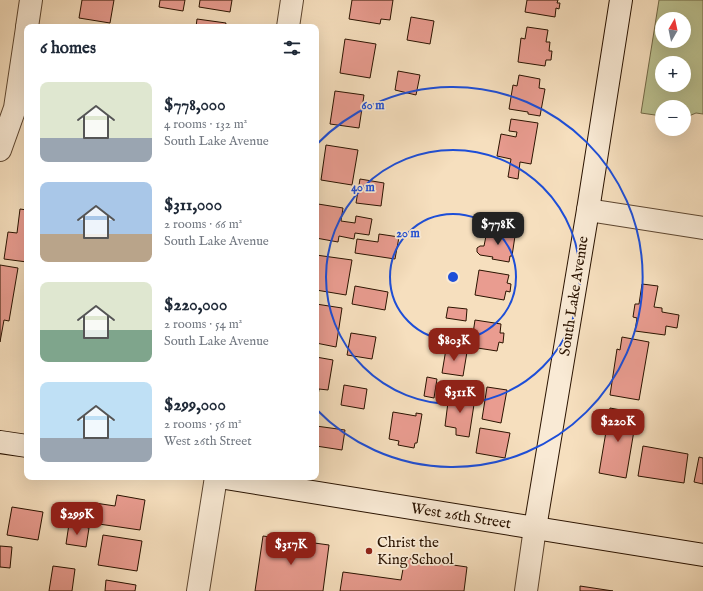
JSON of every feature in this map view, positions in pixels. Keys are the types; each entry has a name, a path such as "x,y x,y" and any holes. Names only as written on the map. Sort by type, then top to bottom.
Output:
{"street":[{"path":"27,24 31,0"},
{"path":"288,24 292,0"},
{"name":"South Lake Avenue","path":"526,591 621,0"},
{"path":"0,150 15,108 24,47"},
{"path":"588,210 703,228"},
{"path":"0,442 24,446"},
{"path":"198,591 217,480"},
{"name":"West 26th Street","path":"237,480 703,555"}],"green space":[{"path":"659,0 703,0 703,114 696,113 691,115 691,100 655,100 655,115 641,113 655,25 655,48 691,48 691,12 657,12"}],"building":[{"path":"82,0 114,0 110,23 79,18"},
{"path":"160,0 185,0 183,11 159,7"},
{"path":"200,0 232,0 230,12 199,7"},
{"path":"352,0 393,0 390,20 381,19 380,24 349,19"},
{"path":"527,0 558,0 557,3 560,3 559,9 556,8 555,17 525,12"},
{"path":"411,17 434,21 430,44 407,40"},
{"path":"197,19 226,23 226,24 196,24"},
{"path":"527,27 548,30 546,42 550,42 549,51 552,51 551,60 546,60 545,66 518,62 521,38 525,39"},
{"path":"345,39 376,44 370,78 340,73"},
{"path":"398,71 420,75 416,95 395,90"},
{"path":"519,75 540,79 539,88 545,89 540,116 528,114 528,112 509,109 513,85 517,86"},
{"path":"335,91 364,95 359,128 330,124"},
{"path":"511,119 538,123 531,164 520,162 518,179 508,177 511,159 497,156 501,134 516,137 517,132 509,131"},
{"path":"326,145 358,150 352,185 321,180"},
{"path":"360,179 384,183 381,206 356,203"},
{"path":"319,204 343,208 341,221 355,223 356,216 372,219 369,235 355,233 354,239 339,236 338,242 319,239"},
{"path":"20,209 24,210 24,262 4,259 8,232 17,233"},
{"path":"487,231 515,236 512,256 510,256 509,262 492,259 493,257 480,255 477,252 477,248 484,246"},
{"path":"379,234 399,237 395,259 355,253 357,239 378,242"},
{"path":"319,255 352,260 346,295 319,290"},
{"path":"0,265 18,268 9,321 4,320 0,342"},
{"path":"479,270 509,275 507,283 511,284 510,292 506,291 504,300 475,295"},
{"path":"642,284 658,286 654,307 662,308 662,312 679,315 677,328 666,326 665,335 635,331 637,318 633,317 635,304 639,304"},
{"path":"355,286 388,292 385,310 352,304"},
{"path":"319,304 342,308 336,347 319,344"},
{"path":"448,307 467,309 466,321 446,318"},
{"path":"475,320 501,324 500,333 504,333 503,343 499,342 497,351 471,347"},
{"path":"351,333 376,337 372,359 347,355"},
{"path":"622,337 649,342 639,400 610,395 617,349 620,350"},
{"path":"446,349 467,352 463,376 442,373"},
{"path":"319,358 333,360 328,390 319,389"},
{"path":"427,377 437,379 434,398 424,396"},
{"path":"344,385 367,389 364,409 341,405"},
{"path":"487,387 507,390 501,423 482,419"},
{"path":"449,394 475,398 469,437 456,435 456,428 445,426"},
{"path":"610,408 637,413 626,478 599,473"},
{"path":"393,412 416,416 416,413 422,414 417,443 415,443 414,448 398,445 399,441 389,439"},
{"path":"319,426 345,430 342,450 319,446"},
{"path":"480,428 510,433 505,458 476,453"},
{"path":"643,446 688,454 684,483 638,476"},
{"path":"699,457 703,458 703,484 694,482"},
{"path":"117,495 145,500 140,530 92,523 95,503 115,506"},
{"path":"12,507 43,512 38,540 7,535"},
{"path":"69,524 89,528 86,547 66,544"},
{"path":"103,535 142,541 137,571 98,565"},
{"path":"263,536 329,545 323,591 255,591"},
{"path":"0,546 12,547 10,568 0,567"},
{"path":"405,558 467,567 464,591 340,591 343,572 401,580"},
{"path":"53,566 75,569 72,591 49,591"},
{"path":"106,580 136,585 135,591 105,591"},
{"path":"580,586 613,591 580,591"}],"place":[{"name":"Christ the King School","path":"369,551"}]}
